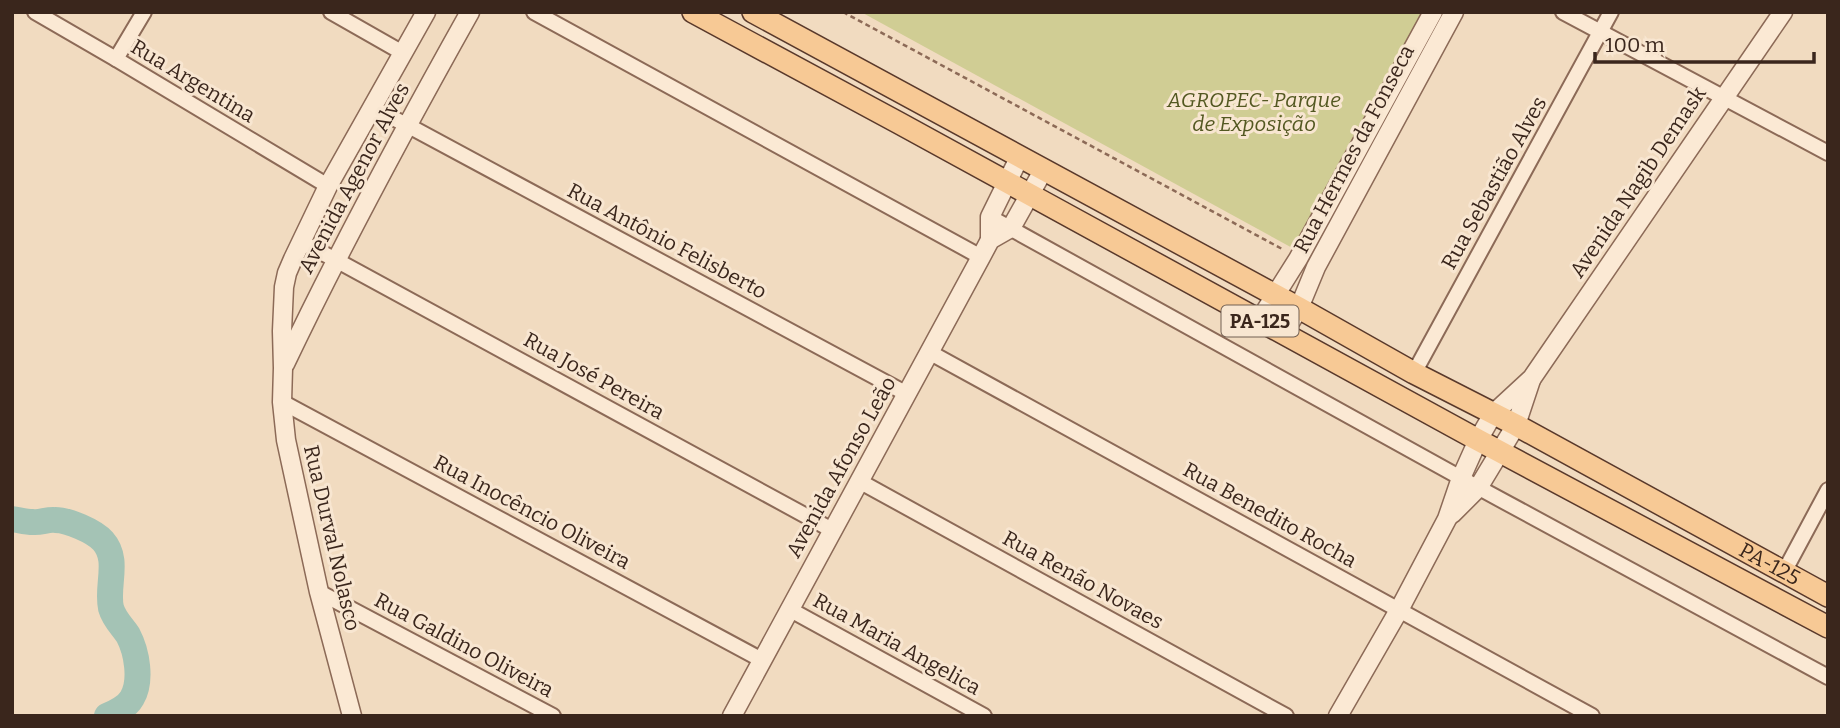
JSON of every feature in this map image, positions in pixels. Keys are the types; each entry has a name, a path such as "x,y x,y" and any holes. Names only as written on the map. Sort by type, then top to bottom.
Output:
{"main road":[{"name":"PA-125","path":"694,12 1478,440 1828,627"},
{"name":"PA-125","path":"753,12 1828,596"},
{"path":"761,49 774,24"},
{"path":"900,123 914,99"}],"street":[{"name":"Rua Argentina","path":"35,12 328,186"},
{"path":"116,59 144,12"},
{"path":"331,12 403,53"},
{"name":"Rua Durval Nolasco","path":"352,716 319,592 286,440 282,402 284,287 300,243 328,186 426,12"},
{"name":"Avenida Agenor Alves","path":"283,368 336,260 470,12"},
{"path":"534,12 981,257"},
{"path":"1259,321 1298,259 1433,12"},
{"name":"Rua Hermes da Fonseca","path":"1283,334 1299,308 1316,267 1454,12"},
{"path":"1563,12 1828,153"},
{"name":"Rua Sebastião Alves","path":"1414,373 1611,12"},
{"name":"Avenida Nagib Demask","path":"1447,519 1461,478 1493,414 1532,378 1723,98 1776,14"},
{"name":"Rua Antônio Felisberto","path":"372,108 907,394"},
{"name":"Avenida Afonso Leão","path":"732,716 990,240 990,217 1020,156"},
{"path":"990,240 1012,228 1044,169"},
{"path":"990,217 1478,488 1828,677"},
{"name":"Rua José Pereira","path":"300,243 336,260 832,530"},
{"name":"Rua Benedito Rocha","path":"929,352 1592,716"},
{"name":"Avenida Nagib Demask","path":"1447,519 1478,488 1516,425 1532,378"},
{"name":"Rua Inocêncio Oliveira","path":"282,402 762,660"},
{"name":"Rua Renão Novaes","path":"859,481 1286,716"},
{"path":"1784,572 1828,490"},
{"path":"1338,716 1447,519"},
{"name":"Rua Galdino Oliveira","path":"319,592 553,716"},
{"name":"Rua Maria Angelica","path":"789,609 984,716"}],"path":[{"path":"843,12 1284,250"}],"green space":[{"name":"AGROPEC- Parque de Exposição","path":"861,12 1425,12 1296,250"}],"waterway":[{"path":"12,519 67,522 94,534 108,548 112,565 111,608 131,642 138,675 130,701 107,716"}]}
